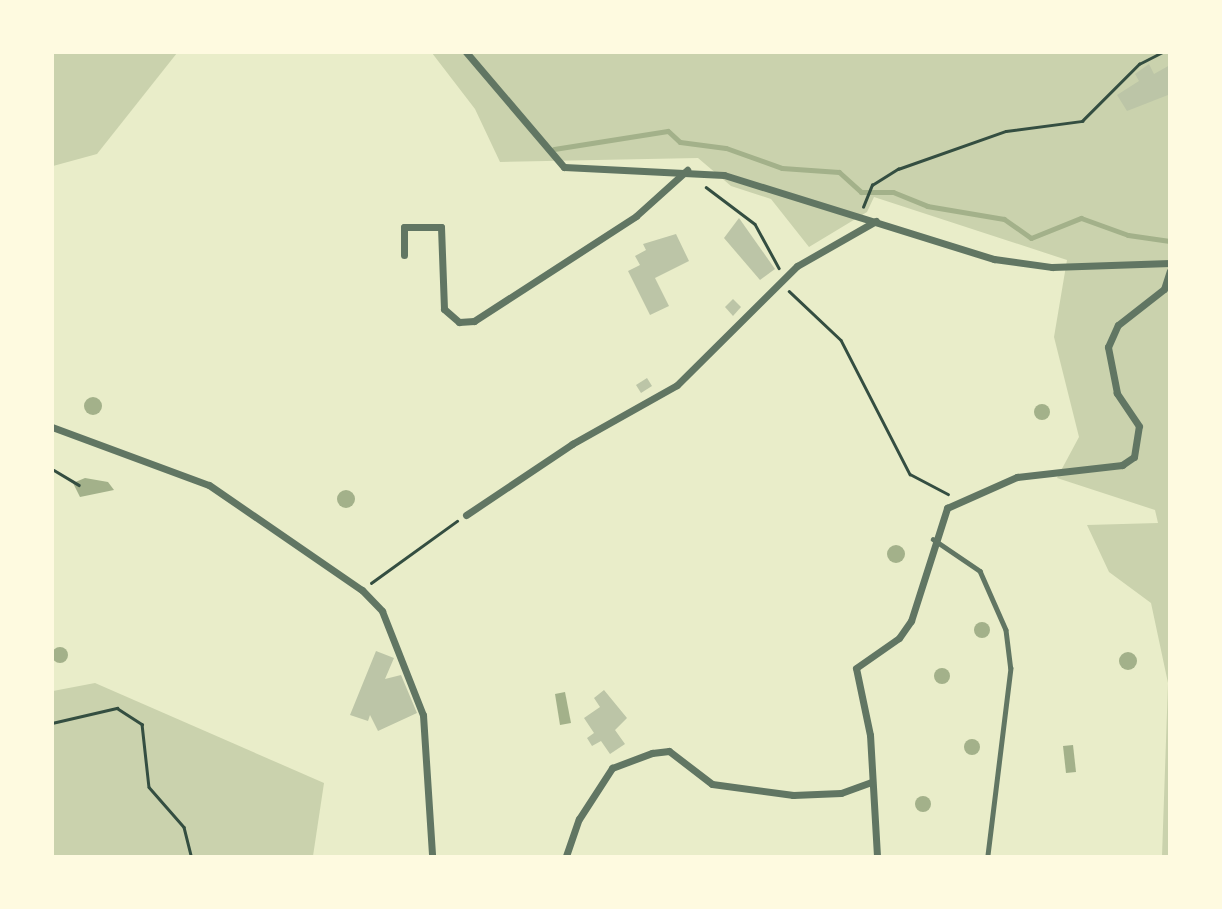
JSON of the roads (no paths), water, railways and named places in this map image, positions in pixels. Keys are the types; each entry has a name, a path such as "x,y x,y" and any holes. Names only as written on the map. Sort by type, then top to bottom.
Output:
{"street":[{"path":"466,52 564,167 687,170 786,190 1006,261 1052,267 1170,264"},
{"path":"404,255 404,227 441,227 444,309 459,322 474,321 636,216 687,170"},
{"path":"466,515 572,444 677,385 777,284 876,221"},
{"path":"877,856 872,782 856,668 899,638 911,621 939,520 961,498 989,487 1073,467 1122,465 1134,457 1139,426 1117,393 1108,347 1118,325 1164,289 1170,271"},
{"path":"52,427 209,485 362,590 382,611 402,650 422,715 432,856"},
{"path":"566,856 579,819 612,768 652,753 668,751 712,784 793,795 841,793 872,782"}],"lane":[{"path":"933,539 979,571 1006,629 1011,668 988,856"}],"waterway":[{"path":"554,149 668,131 680,142 726,148 782,168 839,172 861,192 893,192 927,206 1004,219 1031,238 1081,218 1128,235 1170,241"}]}
